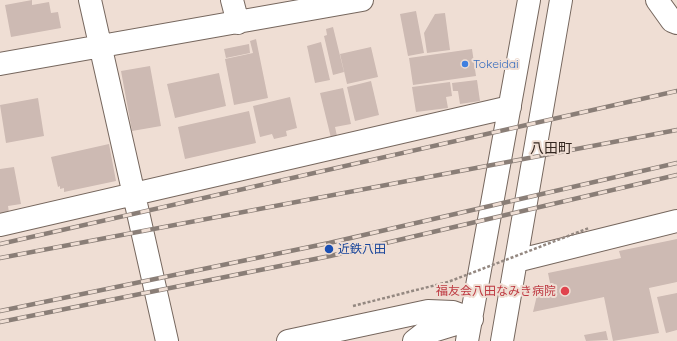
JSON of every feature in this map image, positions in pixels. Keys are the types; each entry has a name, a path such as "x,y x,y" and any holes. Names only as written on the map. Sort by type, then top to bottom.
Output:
{"street":[{"path":"90,0 167,341"},
{"path":"232,0 238,23"},
{"path":"0,64 362,0"},
{"path":"468,341 529,0"},
{"path":"502,341 561,0"},
{"path":"657,0 672,21 677,23"},
{"path":"0,225 510,107"},
{"path":"516,261 677,222"},
{"path":"288,341 358,334 428,311 453,312 472,319"},
{"path":"414,341 423,334 472,319"}],"path":[{"path":"353,306 448,282 589,228"}],"building":[{"path":"32,0 32,5 49,2 51,13 58,12 61,28 11,37 5,5"},
{"path":"416,11 424,53 408,56 400,14"},
{"path":"445,13 450,50 427,53 424,33 435,14"},
{"path":"333,27 344,72 333,75 324,36 327,35 326,29"},
{"path":"256,39 268,98 234,105 225,59 253,53 250,41"},
{"path":"321,42 330,80 315,83 307,46"},
{"path":"249,44 250,53 226,58 224,49"},
{"path":"371,47 378,77 347,84 340,54"},
{"path":"472,49 476,76 413,85 409,58"},
{"path":"150,66 161,126 132,131 121,71"},
{"path":"219,73 226,106 175,118 167,84"},
{"path":"477,80 480,101 460,104 458,91 453,91 452,83"},
{"path":"371,81 379,115 355,121 347,87"},
{"path":"450,82 452,96 446,97 448,108 416,112 412,87"},
{"path":"343,88 351,124 335,127 337,136 331,138 320,93"},
{"path":"290,97 297,128 286,131 287,136 274,139 272,134 260,137 253,106"},
{"path":"38,98 44,136 6,143 0,105"},
{"path":"249,111 256,143 185,159 178,127"},
{"path":"109,144 116,181 64,192 64,188 60,189 60,186 58,187 51,157"},
{"path":"14,167 21,204 8,206 9,213 0,215 0,169"},
{"path":"677,239 677,282 649,288 659,333 613,341 604,297 533,312 538,291 551,288 548,273 621,258 619,251"},
{"path":"677,293 677,330 666,333 657,297"},
{"path":"606,331 608,340 586,341 584,335"}],"railway":[{"path":"0,244 677,91"},
{"path":"0,258 677,130"},
{"path":"0,311 329,243 677,163"},
{"path":"0,322 330,256 677,175"}],"place":[{"name":"Tokeidai","path":"465,64"},
{"name":"近鉄八田","path":"329,249"},
{"name":"福友会八田なみき病院","path":"565,291"}],"district":[{"name":"八田町","path":"551,149"}]}
